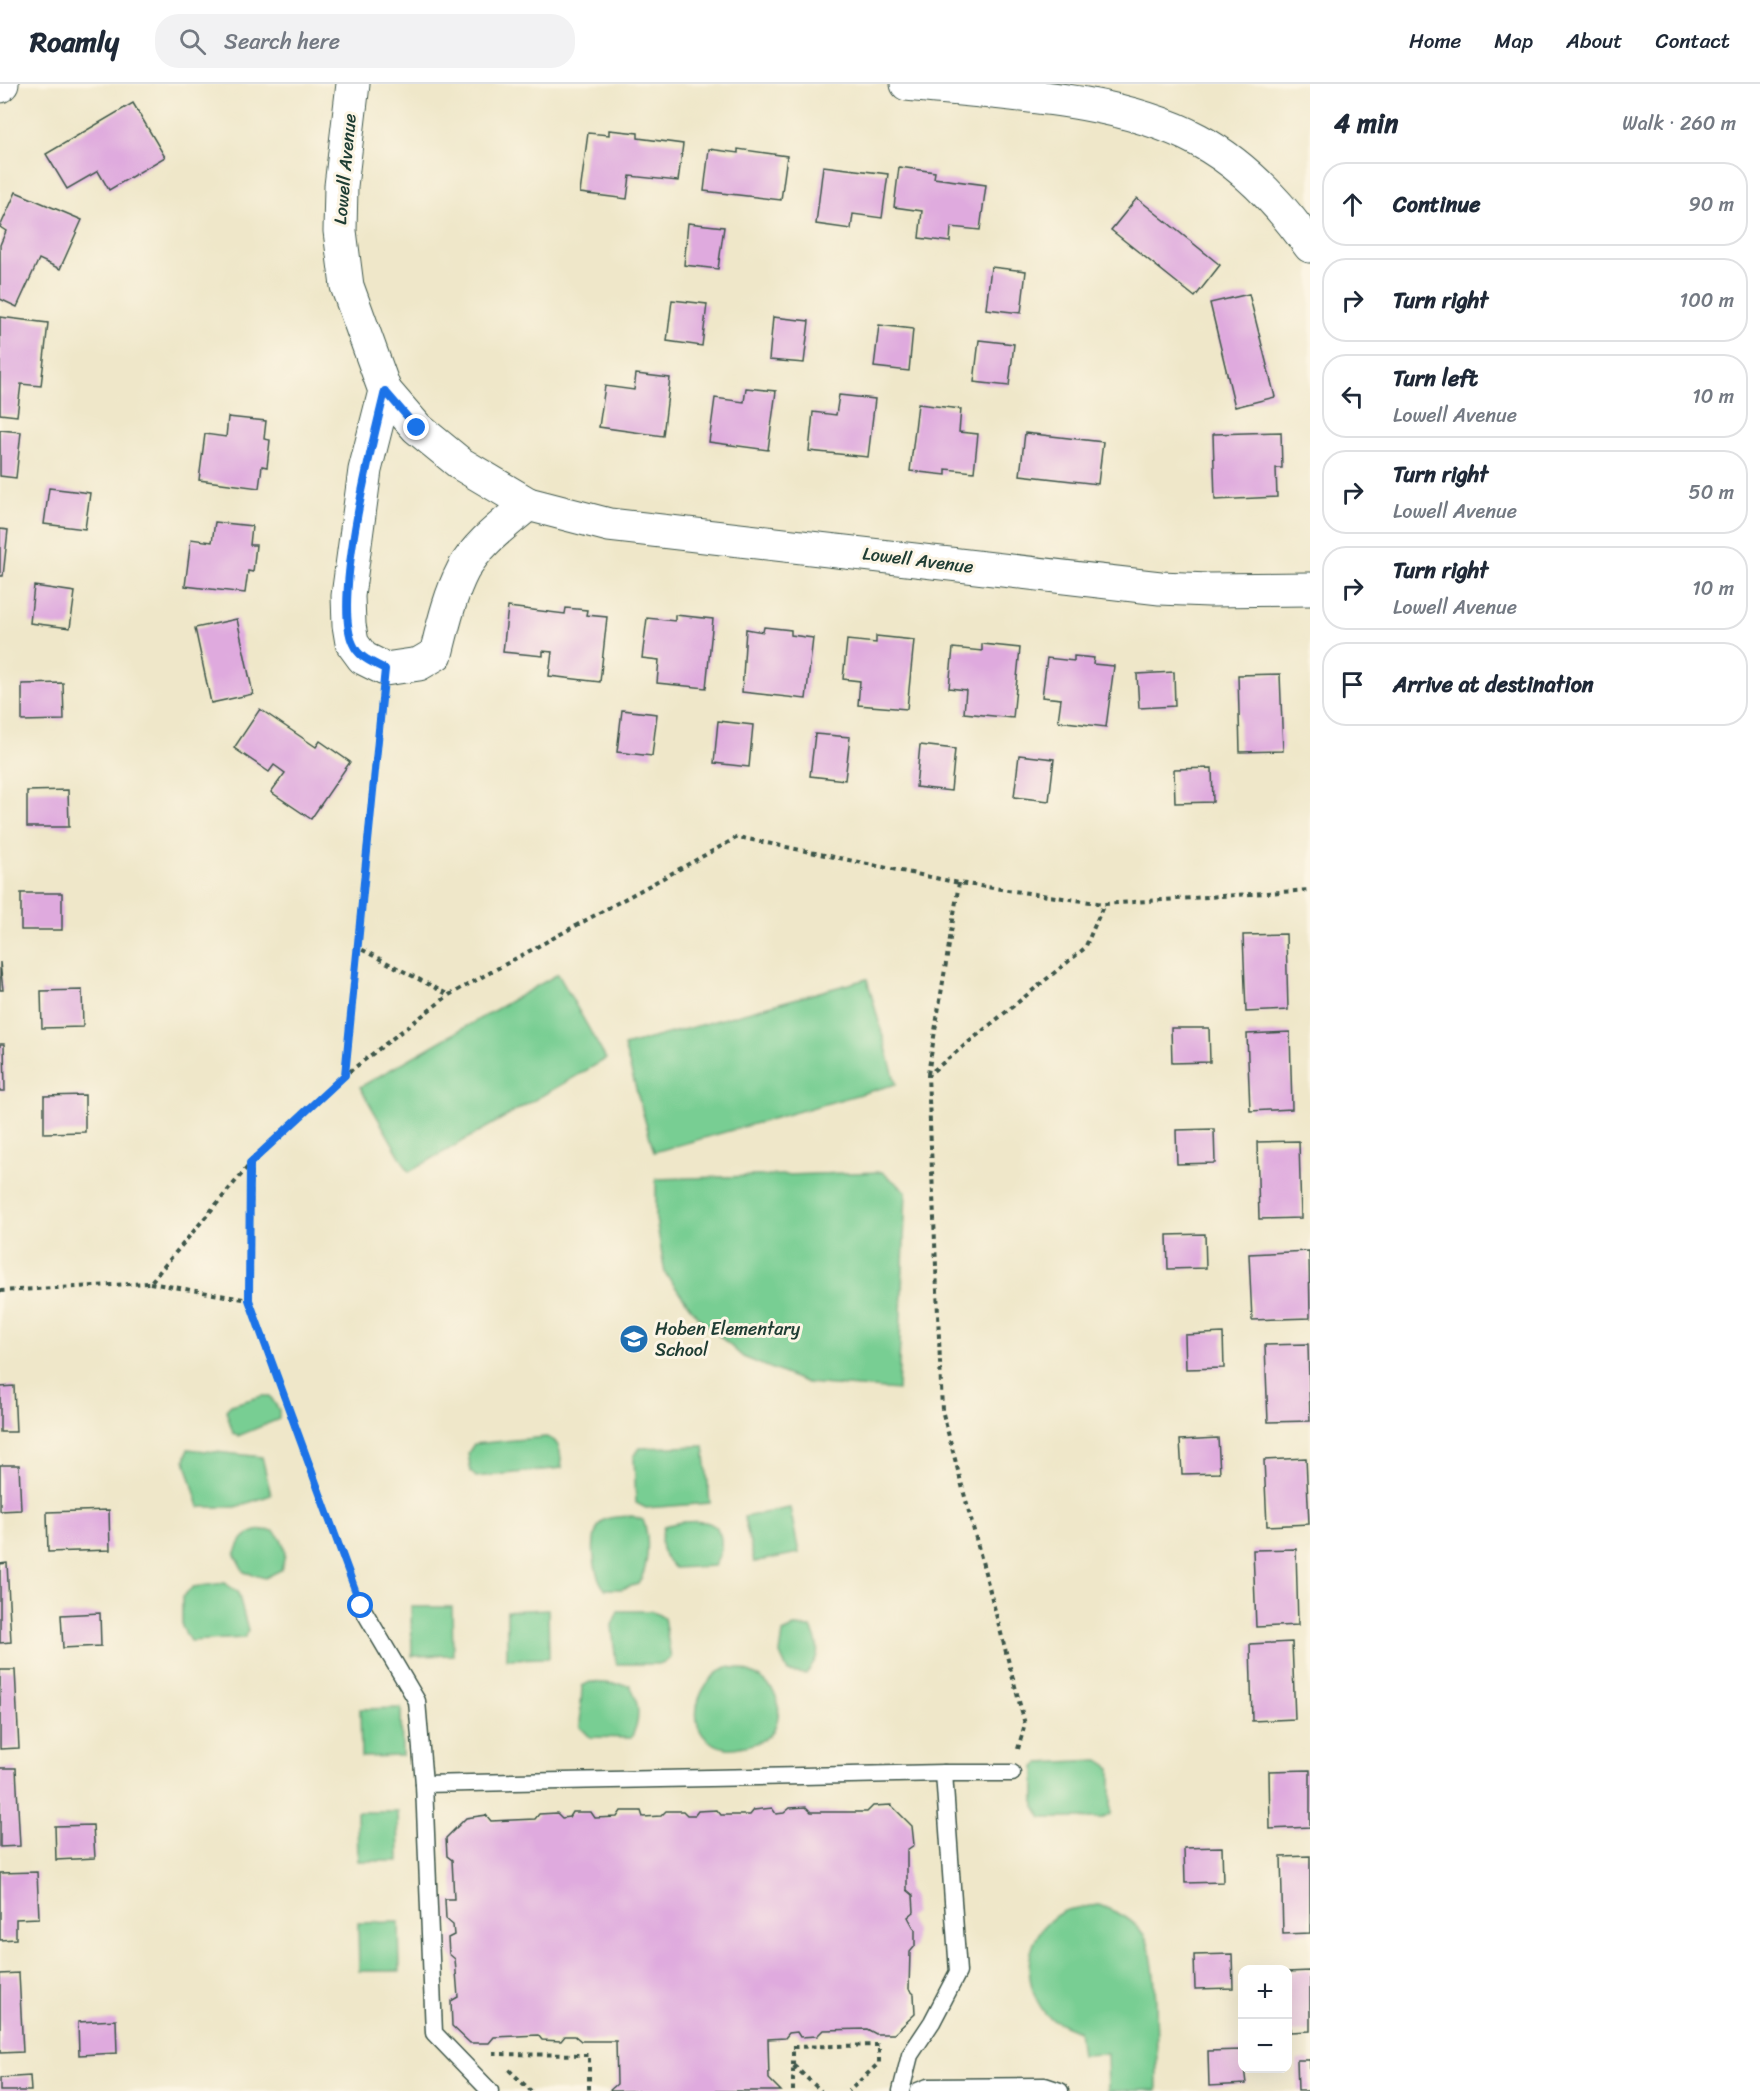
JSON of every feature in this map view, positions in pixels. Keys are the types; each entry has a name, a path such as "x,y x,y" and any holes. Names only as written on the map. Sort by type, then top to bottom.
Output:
{"street":[{"name":"Lowell Avenue","path":"352,84 341,186 340,231 347,286 385,391 417,428 461,464 528,504 609,525 1148,586 1209,591 1310,589"},
{"path":"907,84 1082,104 1140,116 1198,140 1248,175 1282,210 1310,246"},
{"path":"385,391 365,470 348,596 352,643 363,658 385,669 419,664 436,654 446,614 464,569 487,539 528,504"}],"lane":[{"path":"361,1606 417,1701 424,1784 434,2033 490,2091"},
{"path":"900,2091 910,2055 932,2022 958,1972 944,1773"},
{"path":"424,1784 1012,1773"},
{"path":"918,2091 928,2087 1045,2086 1060,2091"}],"path":[{"path":"345,1075 385,669"},
{"path":"150,1283 250,1163 345,1075 449,995 738,837 959,883 1104,904 1310,890"},
{"path":"959,883 928,1075 942,1410 1025,1724 1012,1773"},
{"path":"928,1075 1086,948 1104,904"},
{"path":"357,947 449,995"},
{"path":"250,1163 249,1300 361,1606"},
{"path":"0,1291 150,1283 249,1300"},
{"path":"793,2091 793,2047 879,2045 879,2063 849,2091"},
{"path":"500,2061 492,2054 589,2055 589,2091"},
{"path":"793,2066 821,2091"},
{"path":"508,2068 531,2091"}],"green space":[{"path":"558,974 606,1059 409,1172 360,1087"},
{"path":"867,979 896,1084 654,1152 624,1046"},
{"path":"882,1172 906,1191 898,1390 807,1383 743,1357 697,1316 665,1273 656,1219 656,1179"},
{"path":"270,1396 279,1410 279,1419 238,1436 233,1433 226,1410 231,1405"},
{"path":"546,1437 558,1445 562,1468 476,1477 471,1472 468,1453 474,1444"},
{"path":"704,1446 710,1503 646,1508 636,1503 634,1456 640,1448"},
{"path":"188,1449 262,1457 271,1495 236,1507 199,1507 185,1460"},
{"path":"790,1508 799,1553 754,1562 744,1517"},
{"path":"632,1516 643,1520 647,1535 647,1553 642,1577 638,1584 621,1589 605,1589 597,1575 595,1565 595,1534 604,1520"},
{"path":"681,1522 705,1522 717,1529 720,1534 721,1547 714,1566 675,1568 664,1554 661,1538 664,1526"},
{"path":"261,1530 274,1531 285,1549 281,1570 265,1578 244,1572 235,1555 243,1538"},
{"path":"224,1583 238,1592 248,1631 244,1638 190,1641 182,1627 182,1597 193,1587"},
{"path":"411,1607 452,1607 453,1655 412,1656"},
{"path":"548,1609 549,1658 507,1659 507,1611"},
{"path":"618,1611 652,1611 664,1618 671,1658 662,1664 616,1664 612,1625"},
{"path":"794,1627 811,1628 818,1647 814,1663 806,1674 788,1672 780,1654 783,1633"},
{"path":"727,1667 739,1669 760,1678 774,1693 778,1703 775,1727 765,1739 754,1744 727,1748 712,1743 703,1735 698,1724 699,1698 715,1675"},
{"path":"590,1682 630,1685 636,1698 638,1712 631,1738 590,1737 580,1727 582,1686"},
{"path":"401,1708 402,1756 361,1757 360,1709"},
{"path":"1099,1760 1111,1768 1111,1814 1103,1818 1042,1818 1035,1806 1035,1767 1040,1763"},
{"path":"357,1812 398,1812 399,1861 358,1861"},
{"path":"1099,1905 1135,1924 1144,1935 1149,1947 1155,1986 1157,2090 1108,2091 1107,2054 1081,2055 1078,2031 1048,2016 1037,2000 1032,1987 1029,1973 1030,1958 1033,1945 1040,1932 1049,1921 1066,1910"},
{"path":"399,1922 400,1971 359,1971 358,1923"}],"building":[{"path":"133,103 165,157 109,190 98,171 67,189 46,154"},
{"path":"609,130 638,133 638,138 683,144 678,181 630,176 627,199 580,193 588,133 609,135"},
{"path":"709,149 738,153 738,149 787,156 781,200 704,191"},
{"path":"823,166 888,174 882,218 853,214 851,229 816,224"},
{"path":"899,167 935,172 934,178 986,185 980,230 951,227 950,242 919,238 922,211 894,207"},
{"path":"16,192 82,220 60,269 39,259 17,307 0,299 0,245 6,231 0,227"},
{"path":"1137,198 1220,265 1195,297 1111,230"},
{"path":"688,223 724,227 718,269 684,265"},
{"path":"991,267 1026,271 1021,313 986,309"},
{"path":"1249,294 1275,397 1235,407 1210,303"},
{"path":"672,300 707,304 702,346 667,341"},
{"path":"0,317 48,323 41,386 21,384 17,416 0,414"},
{"path":"773,317 809,321 804,363 769,360"},
{"path":"879,325 913,329 909,371 874,367"},
{"path":"979,340 1014,344 1009,386 974,382"},
{"path":"636,374 670,378 663,436 599,427 605,386 634,390"},
{"path":"746,388 776,391 768,450 709,442 715,398 744,402"},
{"path":"839,395 875,399 868,457 809,451 813,412 836,415"},
{"path":"918,404 961,409 959,432 978,434 974,472 946,469 946,475 910,471"},
{"path":"228,417 266,421 264,439 270,440 267,467 262,466 259,488 199,480 205,434 226,437"},
{"path":"0,430 21,432 16,478 0,476"},
{"path":"1281,432 1282,468 1276,468 1277,497 1215,500 1213,434"},
{"path":"1025,433 1103,442 1098,484 1020,475"},
{"path":"49,488 90,493 85,529 44,524"},
{"path":"215,522 252,526 250,545 256,545 253,572 248,571 245,593 185,586 191,539 212,542"},
{"path":"0,529 8,530 3,576 0,576"},
{"path":"34,586 75,592 70,628 30,623"},
{"path":"508,607 565,614 566,608 587,610 586,615 607,617 600,682 549,676 552,652 543,651 543,656 503,652"},
{"path":"675,615 713,619 706,688 657,683 659,660 642,658 647,618 675,621"},
{"path":"237,619 253,694 211,703 195,628"},
{"path":"764,627 791,630 791,635 813,638 806,699 742,692 746,629 763,632"},
{"path":"876,636 914,640 907,709 858,705 860,681 843,679 847,640 876,643"},
{"path":"982,644 1020,648 1013,718 964,713 966,690 949,688 953,648 982,651"},
{"path":"1074,656 1094,658 1093,664 1114,666 1106,727 1058,721 1061,699 1042,697 1047,658 1074,661"},
{"path":"1174,672 1175,706 1139,708 1137,674"},
{"path":"1280,674 1283,751 1240,752 1238,675"},
{"path":"63,683 64,720 22,721 22,684"},
{"path":"260,709 316,747 320,741 350,762 311,819 271,792 285,773 274,765 269,772 234,748"},
{"path":"622,710 657,714 652,756 617,752"},
{"path":"718,721 753,725 749,767 714,763"},
{"path":"815,734 850,737 845,780 810,776"},
{"path":"920,745 955,749 951,791 916,787"},
{"path":"1019,755 1054,759 1049,801 1014,797"},
{"path":"1212,768 1213,802 1175,803 1174,769"},
{"path":"68,790 69,827 27,827 27,791"},
{"path":"21,893 62,893 62,930 21,930"},
{"path":"1286,934 1288,1010 1246,1012 1243,935"},
{"path":"0,962 3,990 0,990"},
{"path":"82,990 83,1027 42,1028 41,991"},
{"path":"1171,1028 1209,1028 1210,1062 1172,1063"},
{"path":"1290,1032 1292,1109 1250,1111 1247,1034"},
{"path":"0,1044 4,1044 5,1091 0,1091"},
{"path":"85,1095 85,1132 44,1133 44,1096"},
{"path":"1214,1129 1215,1163 1177,1164 1176,1130"},
{"path":"1299,1141 1301,1218 1259,1219 1257,1142"},
{"path":"1205,1234 1206,1268 1168,1269 1167,1235"},
{"path":"1309,1251 1310,1318 1252,1320 1249,1254"},
{"path":"1223,1333 1224,1368 1186,1369 1185,1335"},
{"path":"1308,1344 1310,1421 1268,1422 1265,1345"},
{"path":"14,1386 16,1432 0,1432 0,1387"},
{"path":"1218,1438 1220,1473 1182,1474 1180,1440"},
{"path":"1306,1458 1309,1524 1267,1526 1264,1460"},
{"path":"0,1465 19,1465 21,1510 0,1511"},
{"path":"109,1510 110,1550 48,1552 47,1512"},
{"path":"1296,1549 1298,1625 1256,1627 1253,1550"},
{"path":"7,1563 11,1642 0,1643 0,1564"},
{"path":"100,1613 101,1646 63,1648 61,1615"},
{"path":"1292,1642 1295,1719 1252,1721 1250,1644"},
{"path":"0,1670 15,1670 19,1748 0,1749"},
{"path":"0,1768 16,1768 20,1846 0,1847"},
{"path":"1310,1770 1310,1827 1270,1829 1269,1771"},
{"path":"891,1805 912,1826 914,1845 907,1850 907,1890 913,1895 914,1912 908,1917 915,1930 915,1946 910,1952 909,1989 914,1994 915,2014 894,2034 876,2034 867,2029 823,2030 817,2036 800,2037 797,2032 789,2033 785,2038 768,2039 769,2079 781,2091 609,2091 617,2084 616,2041 581,2041 575,2036 565,2036 561,2041 542,2040 538,2035 494,2037 489,2043 470,2043 452,2026 451,2001 458,1997 455,1959 449,1954 448,1938 454,1935 453,1925 446,1919 445,1899 454,1899 452,1860 447,1856 446,1838 466,1818 486,1815 491,1821 535,1819 539,1814 557,1813 562,1818 569,1817 572,1812 591,1812 595,1818 617,1817 621,1811 641,1811 643,1817 661,1816 666,1811 683,1811 687,1815 695,1815 698,1811 717,1810 721,1815 750,1815 754,1810 772,1808 776,1814 784,1813 790,1808 806,1807 811,1812 867,1812 873,1806"},
{"path":"93,1825 95,1858 56,1860 55,1826"},
{"path":"1222,1847 1223,1882 1185,1883 1184,1848"},
{"path":"1310,1856 1310,1933 1283,1934 1281,1857"},
{"path":"37,1872 39,1918 16,1919 16,1939 0,1940 0,1873"},
{"path":"1232,1954 1233,1988 1195,1989 1194,1955"},
{"path":"1310,1971 1310,2031 1292,2032 1292,1972"},
{"path":"19,1973 23,2052 0,2053 0,1974"},
{"path":"116,2020 117,2053 79,2055 78,2022"},
{"path":"1238,2050 1238,2073 1245,2073 1246,2084 1209,2086 1208,2051"},
{"path":"1297,2060 1310,2060 1310,2091 1298,2091"},
{"path":"30,2076 31,2091 0,2091 0,2078"}],"place":[{"name":"Hoben Elementary School","path":"634,1339"}],"route":[{"path":"361,1606 249,1300 250,1163 345,1075 385,669 363,658 352,643 348,596 365,470 385,391 417,428"}]}
